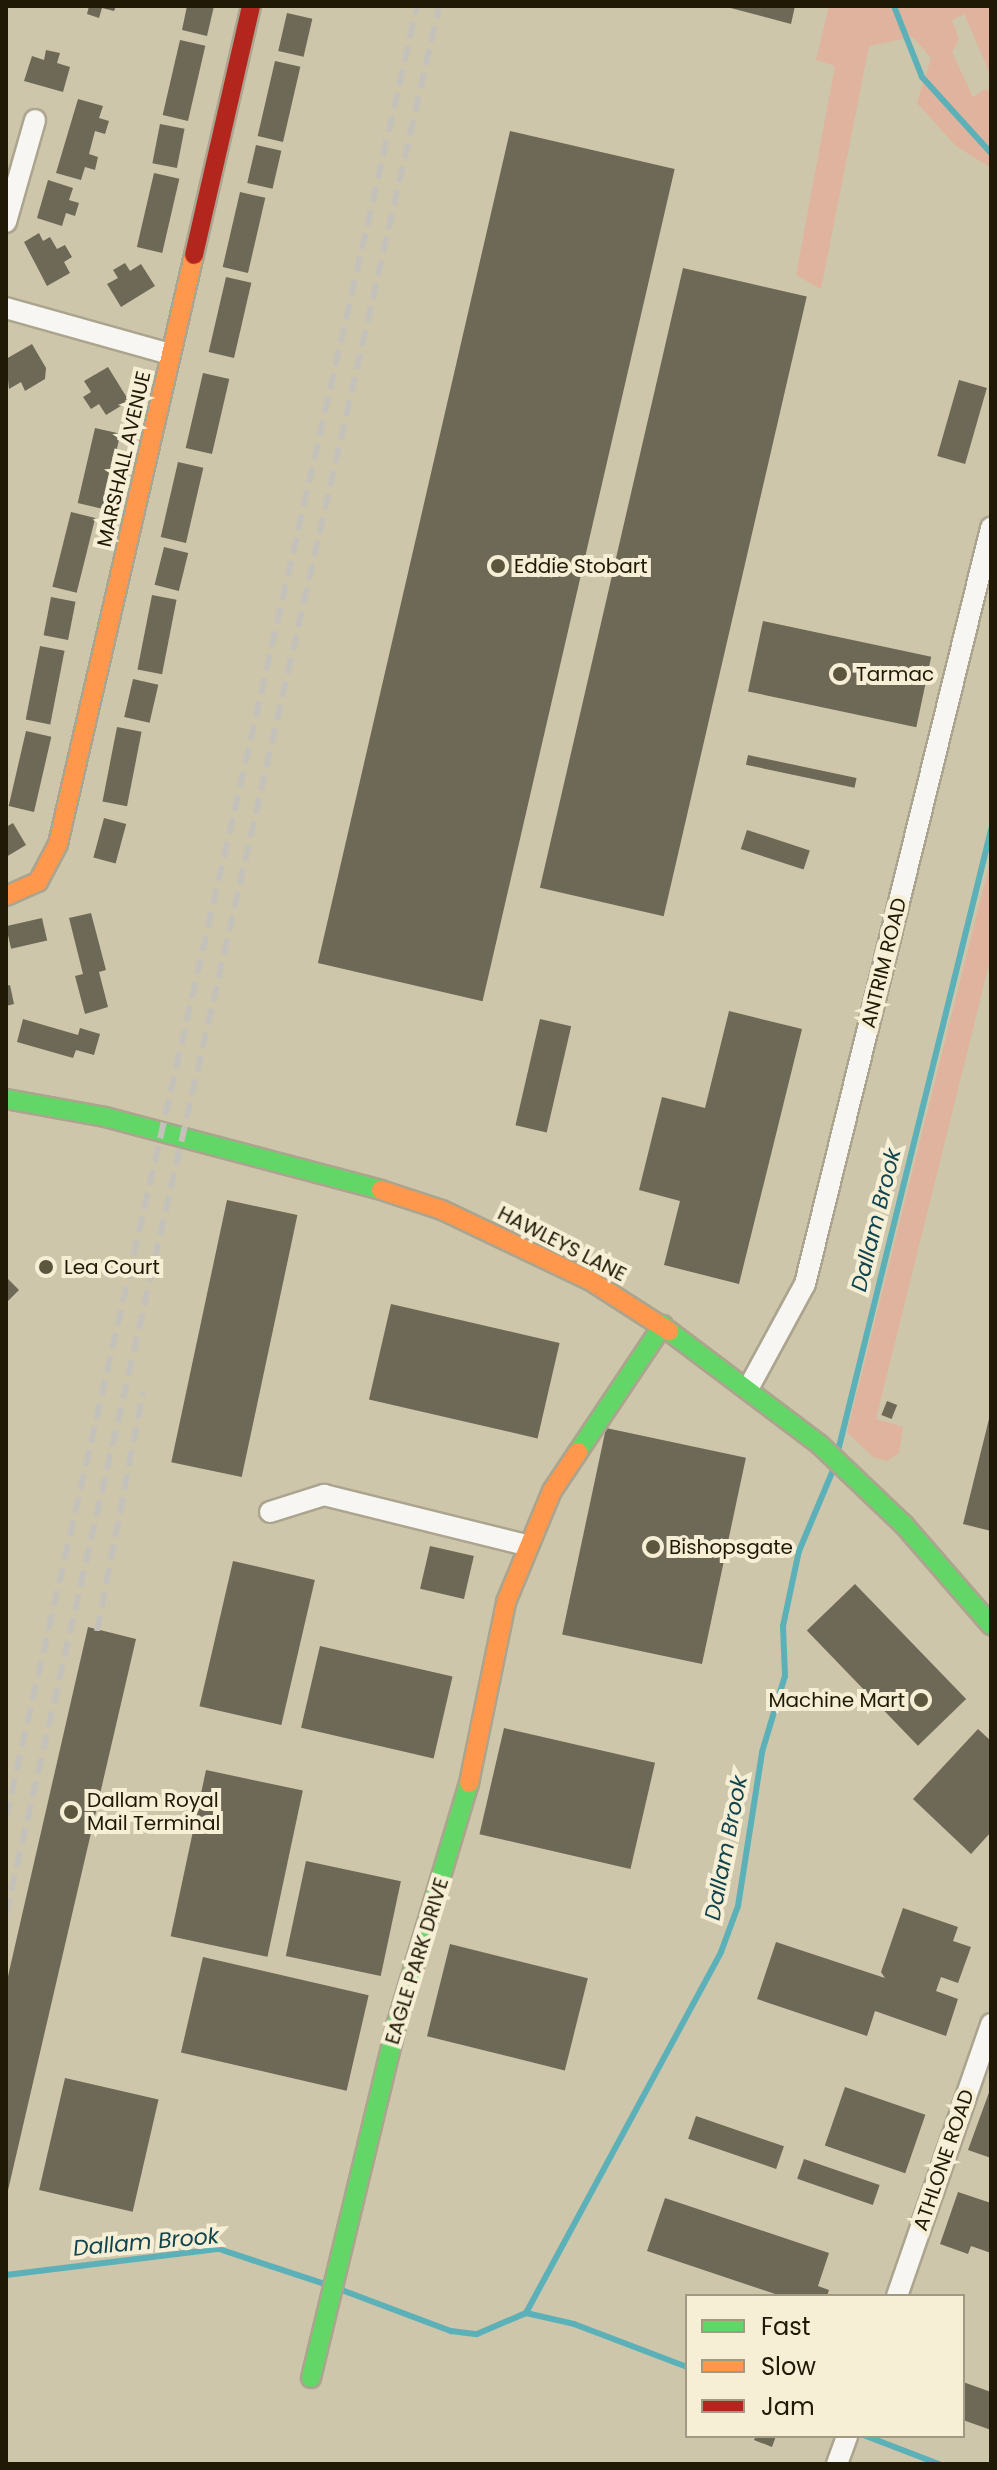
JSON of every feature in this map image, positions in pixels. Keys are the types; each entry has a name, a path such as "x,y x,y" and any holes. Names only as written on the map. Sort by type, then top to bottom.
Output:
{"street":[{"name":"MARSHALL AVENUE","path":"6,896 38,882 58,844 251,6"},
{"path":"6,222 35,120"},
{"path":"6,308 170,354"},
{"name":"ANTRIM ROAD","path":"749,1387 805,1284 991,528"},
{"name":"HAWLEYS LANE","path":"6,1099 263,1155 442,1210 531,1250 663,1325 749,1387 819,1444 852,1473 991,1625"},
{"name":"EAGLE PARK DRIVE","path":"311,2378 397,2023 464,1804 497,1634 526,1545 565,1469 663,1325"},
{"path":"270,1512 324,1495 526,1545"},
{"name":"ATHLONE ROAD","path":"898,2294 991,2024"}],"shaded area":[{"path":"829,6 991,6 991,76 964,14 952,20 959,39 952,52 973,97 985,89 991,93 991,168 956,146 917,103 931,58 913,37 869,46 821,289 796,275 835,66 816,60"},
{"path":"991,858 991,956 876,1419 903,1427 899,1453 887,1461 873,1457 847,1432"}],"building":[{"path":"89,6 116,6 114,11 102,8 99,18 87,14"},
{"path":"187,6 214,6 207,36 182,30"},
{"path":"723,6 795,6 791,24"},
{"path":"287,13 312,19 304,57 278,51"},
{"path":"180,40 205,46 188,121 163,115"},
{"path":"46,50 60,53 57,63 70,67 63,92 24,81 32,56 44,60"},
{"path":"275,61 300,67 283,142 258,136"},
{"path":"78,99 103,106 99,118 109,121 105,134 95,131 89,154 98,157 95,170 85,167 81,180 56,173"},
{"path":"160,124 185,129 177,168 152,163"},
{"name":"Eddie Stobart","path":"510,131 675,169 483,1001 318,963"},
{"path":"256,145 281,151 273,189 247,183"},
{"path":"154,173 179,179 162,253 137,247"},
{"path":"48,180 73,188 69,200 79,203 75,216 66,213 62,226 37,218"},
{"path":"240,192 265,198 248,273 223,267"},
{"path":"39,233 43,241 50,237 57,249 65,245 72,257 64,262 70,273 47,286 24,242"},
{"path":"125,263 130,271 141,264 155,286 121,307 107,284 118,278 113,270"},
{"path":"683,268 807,297 664,916 540,888"},
{"path":"226,277 251,283 234,358 209,352"},
{"path":"32,344 46,368 45,379 25,391 21,382 9,389 6,359"},
{"path":"108,367 129,401 106,415 99,404 91,409 83,397 91,392 84,381"},
{"path":"203,373 229,379 212,454 186,448"},
{"path":"959,380 987,388 965,464 937,456"},
{"path":"95,428 120,434 103,509 78,503"},
{"path":"178,462 203,468 186,543 161,537"},
{"path":"71,512 95,518 77,593 52,587"},
{"path":"164,547 188,553 179,591 155,585"},
{"path":"152,595 177,600 162,674 137,670"},
{"path":"51,597 76,602 68,640 44,635"},
{"name":"Tarmac","path":"763,621 931,657 916,727 748,691"},
{"path":"40,646 65,651 50,724 26,720"},
{"path":"133,679 158,685 150,723 124,717"},
{"path":"117,727 142,732 127,806 102,802"},
{"path":"26,731 51,737 34,812 9,806"},
{"path":"748,755 857,778 854,788 746,765"},
{"path":"104,818 126,824 116,864 93,858"},
{"path":"13,823 26,845 6,857 6,827"},
{"path":"747,830 810,850 804,869 741,849"},
{"path":"91,913 106,970 99,972 108,1007 85,1014 75,976 83,974 69,918"},
{"path":"42,918 47,940 11,949 6,926"},
{"path":"10,985 14,1004 6,1006 6,986"},
{"path":"729,1011 802,1029 739,1284 664,1265 680,1201 639,1190 662,1097 705,1108"},
{"path":"23,1019 78,1035 80,1028 100,1034 94,1055 76,1050 73,1058 17,1042"},
{"path":"540,1019 571,1026 547,1132 515,1125"},
{"path":"227,1200 297,1215 242,1477 171,1462"},
{"path":"6,1277 19,1290 6,1303"},
{"path":"391,1304 560,1343 538,1438 369,1399"},
{"path":"887,1401 897,1405 892,1419 881,1415"},
{"path":"991,1415 991,1531 963,1524"},
{"name":"Bishopsgate","path":"606,1428 746,1458 702,1664 562,1634"},
{"path":"430,1546 474,1556 464,1599 420,1589"},
{"path":"233,1561 315,1580 281,1725 199,1706"},
{"path":"855,1584 966,1699 918,1746 807,1631"},
{"name":"Dallam Royal Mail Terminal","path":"88,1627 136,1639 6,2199 6,1985"},
{"path":"320,1646 453,1677 434,1758 301,1728"},
{"path":"504,1728 655,1763 631,1869 479,1834"},
{"path":"978,1729 991,1741 991,1832 971,1854 913,1799"},
{"path":"206,1770 303,1791 267,1957 171,1936"},
{"path":"306,1861 401,1881 381,1976 286,1956"},
{"path":"903,1908 958,1927 953,1941 971,1947 958,1983 941,1977 936,1991 958,1999 946,2036 875,2011 867,2036 757,1999 776,1942 885,1978 881,1972"},
{"path":"450,1944 588,1978 565,2071 427,2036"},
{"path":"203,1957 369,1995 347,2091 181,2052"},
{"path":"65,2078 159,2100 133,2212 39,2190"},
{"path":"845,2087 925,2115 905,2173 825,2146"},
{"path":"991,2087 991,2158 968,2150"},
{"path":"696,2116 784,2146 776,2169 688,2139"},
{"path":"804,2159 880,2185 873,2205 797,2179"},
{"path":"958,2192 991,2203 991,2253 971,2246 968,2254 940,2244"},
{"path":"665,2198 829,2253 818,2286 829,2290 828,2294 775,2294 647,2251"},
{"path":"965,2383 991,2392 991,2430 965,2421"},
{"path":"755,2438 775,2438 772,2447"}],"waterway":[{"path":"894,6 922,77 991,153"},
{"name":"Dallam Brook","path":"838,1451 991,830"},
{"name":"Dallam Brook","path":"339,2289 451,2331 477,2334 526,2313 721,1952 738,1906 762,1752 785,1676 783,1626 799,1551 833,1470"},
{"name":"Dallam Brook","path":"6,2275 219,2249 325,2284"},
{"path":"526,2313 574,2324 685,2366"},
{"path":"871,2438 939,2464"}],"railway":[{"path":"6,1817 417,6"},
{"path":"6,1914 439,6"},
{"path":"97,1631 143,1392"}],"traffic: fast":[{"path":"6,1099 105,1117 381,1190"},
{"path":"578,1452 663,1325"},
{"path":"669,1331 819,1444 904,1525 991,1625"},
{"path":"311,2378 397,2023 469,1783"}],"traffic: slow":[{"path":"6,896 38,882 58,844 194,255"},
{"path":"381,1190 442,1210 591,1281 669,1331"},
{"path":"469,1783 506,1602 552,1491 578,1452"}],"traffic: jam":[{"path":"194,255 251,6"}],"place":[{"name":"Eddie Stobart","path":"498,566"},
{"name":"Tarmac","path":"840,674"},
{"name":"Lea Court","path":"46,1267"},
{"name":"Bishopsgate","path":"653,1547"},
{"name":"Machine Mart","path":"921,1700"},
{"name":"Dallam Royal Mail Terminal","path":"71,1812"}]}
